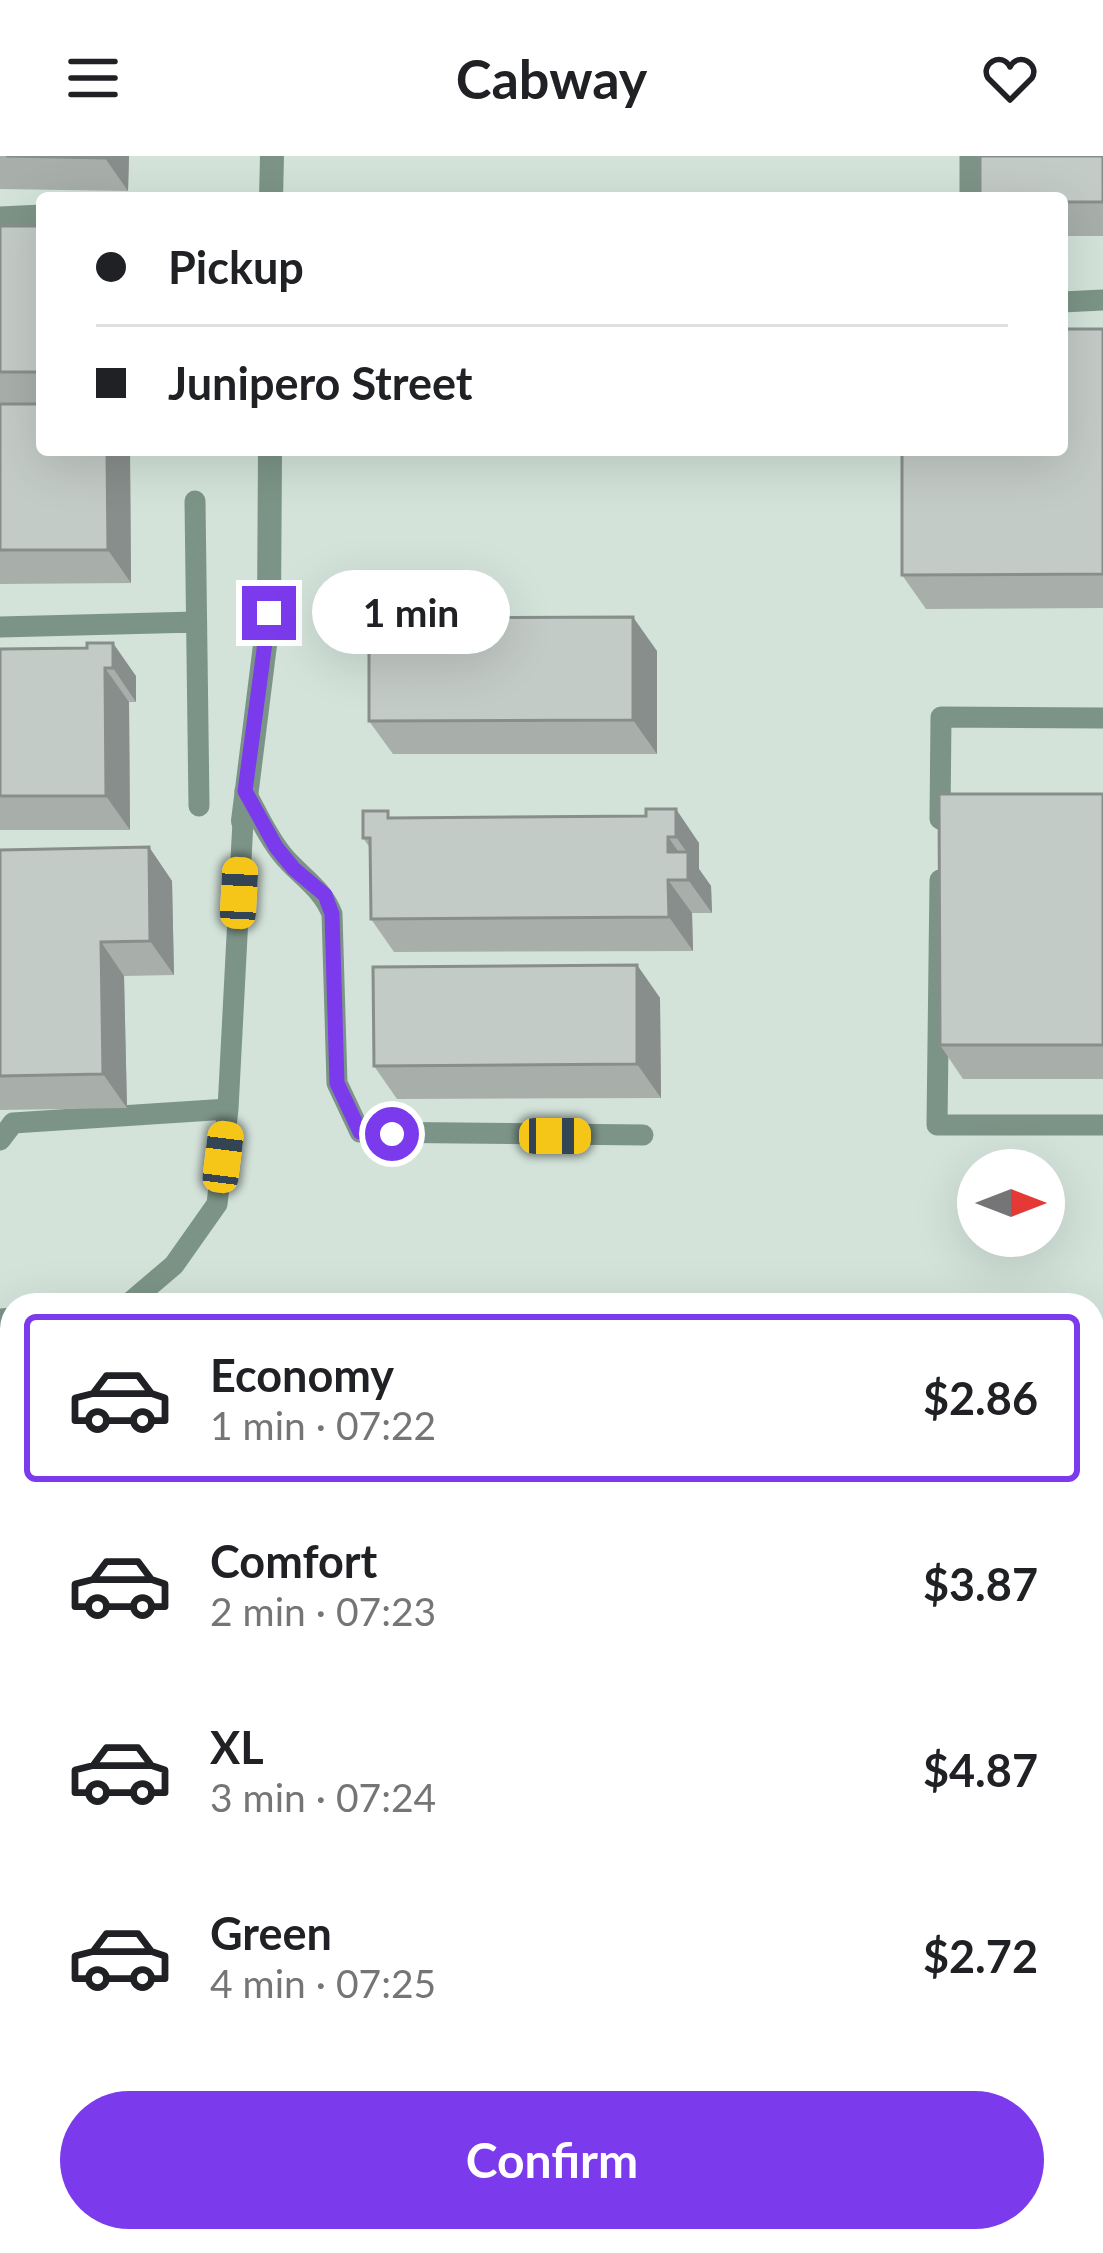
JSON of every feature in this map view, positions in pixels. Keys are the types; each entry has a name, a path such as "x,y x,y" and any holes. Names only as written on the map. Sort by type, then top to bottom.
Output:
{"street":[{"path":"272,156 272,192"},
{"path":"243,820 269,613 270,456"}],"lane":[{"path":"970,156 970,192"},
{"path":"0,217 36,215"},
{"path":"1068,302 1103,300"},
{"path":"195,502 199,806"},
{"path":"0,627 196,622"},
{"path":"1103,718 941,717 938,1126 1103,1125"},
{"path":"245,791 276,847 325,895 332,914 337,1083 360,1132 643,1136"},
{"path":"141,1293 174,1265 217,1204 228,1109 243,820"},
{"path":"0,1140 13,1123 228,1109"}],"shaded area":[{"path":"0,156 1103,156 1103,1293 0,1293"}],"building":[{"path":"6,156 105,156 105,158"},
{"path":"980,156 1103,156 1103,202 1068,202 1068,192 980,192"},
{"path":"0,226 36,226 36,372 0,372"},
{"path":"1068,329 1103,329 1103,574 902,575 902,456 1068,456"},
{"path":"0,404 36,404 36,456 107,456 108,550 0,550"},
{"path":"633,617 633,720 369,721 369,618"},
{"path":"87,643 113,643 113,668 105,668 106,796 0,796 0,649 87,648"},
{"path":"939,794 1103,794 1103,1045 940,1045"},
{"path":"646,809 676,809 676,837 668,837 668,852 688,852 688,880 668,880 669,917 371,919 370,838 363,838 363,811 388,811 388,818 646,816"},
{"path":"149,847 150,941 101,942 103,1074 0,1076 0,850"},
{"path":"637,965 637,1064 374,1066 373,967"}],"route":[{"path":"269,613 245,791 276,847 325,895 332,914 337,1083 360,1132 392,1134"}]}
